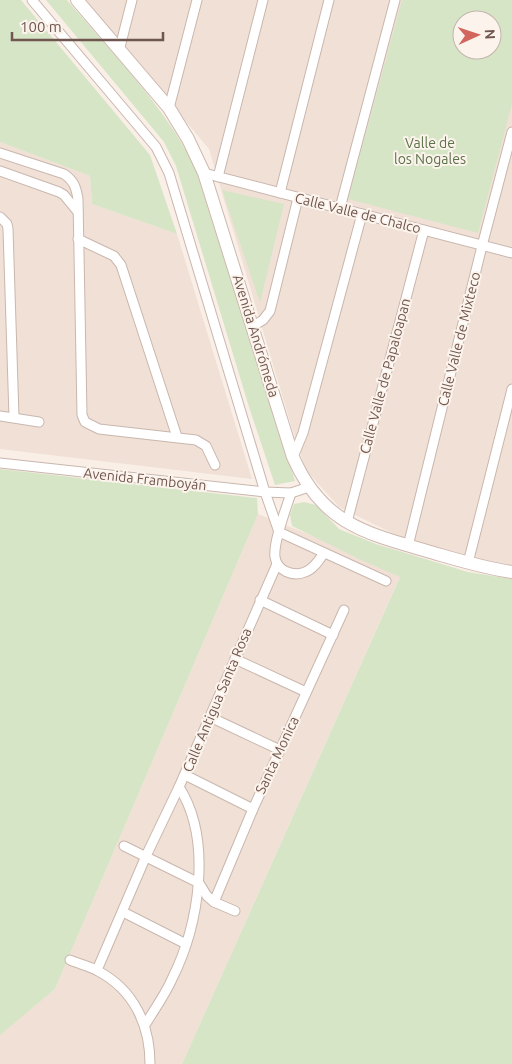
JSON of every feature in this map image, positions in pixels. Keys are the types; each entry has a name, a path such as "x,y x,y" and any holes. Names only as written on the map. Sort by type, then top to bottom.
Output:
{"street":[{"path":"32,0 156,147 163,159 279,532 386,582"},
{"name":"Avenida Andrómeda","path":"77,0 169,108 188,139 204,173 293,457 309,487 322,503 364,532 468,563 512,572"},
{"path":"119,51 132,0"},
{"path":"169,108 197,0"},
{"path":"218,177 263,0"},
{"path":"280,193 329,0"},
{"path":"340,208 395,0"},
{"name":"Calle Valle de Mixteco","path":"408,546 512,132"},
{"path":"0,153 64,174 72,179 77,190 82,415 86,422 99,429 196,440 202,443 215,465"},
{"path":"0,171 59,192 64,195 78,212"},
{"name":"Calle Valle de Chalco","path":"204,173 512,254"},
{"path":"253,326 263,320 270,311 298,198"},
{"path":"293,457 303,433 362,214"},
{"path":"0,217 7,224 8,230 14,417"},
{"name":"Calle Valle de Papaloapan","path":"347,522 424,230"},
{"path":"78,239 114,256 122,265 177,437"},
{"path":"468,563 512,390"},
{"path":"0,416 39,422"},
{"name":"Avenida Framboyán","path":"0,463 265,492 291,493 309,487"},
{"path":"291,493 275,550 277,564 289,573 298,574 306,572 313,567 324,553"},
{"name":"Calle Antigua Santa Rosa","path":"145,1025 172,979 186,944 199,883 198,853 194,827 188,802 179,787 277,564"},
{"path":"260,600 333,635"},
{"name":"Santa Monica","path":"214,902 253,809 344,610"},
{"path":"235,659 306,692"},
{"path":"210,717 280,750"},
{"path":"185,775 253,809"},
{"path":"97,970 146,856 179,787"},
{"path":"124,846 199,883 207,896 214,902 235,910"},
{"path":"123,912 186,944"},
{"path":"70,960 97,970 116,982 129,996 139,1010 145,1025 150,1045 150,1064"}],"shaded area":[{"name":"Valle de los Nogales","path":"84,0 512,0 512,565 495,563 398,536 339,507 306,470 209,149"},
{"path":"0,142 90,176 92,204 177,234 252,479 0,449"},
{"path":"258,514 402,572 182,1064 0,1064 0,1034 55,989"}],"green space":[{"path":"0,0 21,0 150,155 177,234 92,204 90,176 0,142"},
{"path":"46,0 67,0 153,101 195,167 295,481 275,485 249,407 176,166 164,142"},
{"name":"Valle de los Nogales","path":"402,0 512,0 512,104 478,233 348,199"},
{"path":"222,190 284,204 260,303"},
{"path":"0,469 257,498 258,514 55,989 0,1035"},
{"path":"304,502 316,505 339,529 376,544 468,572 512,579 512,1064 182,1064 400,577 292,526 290,515 294,504"}]}
